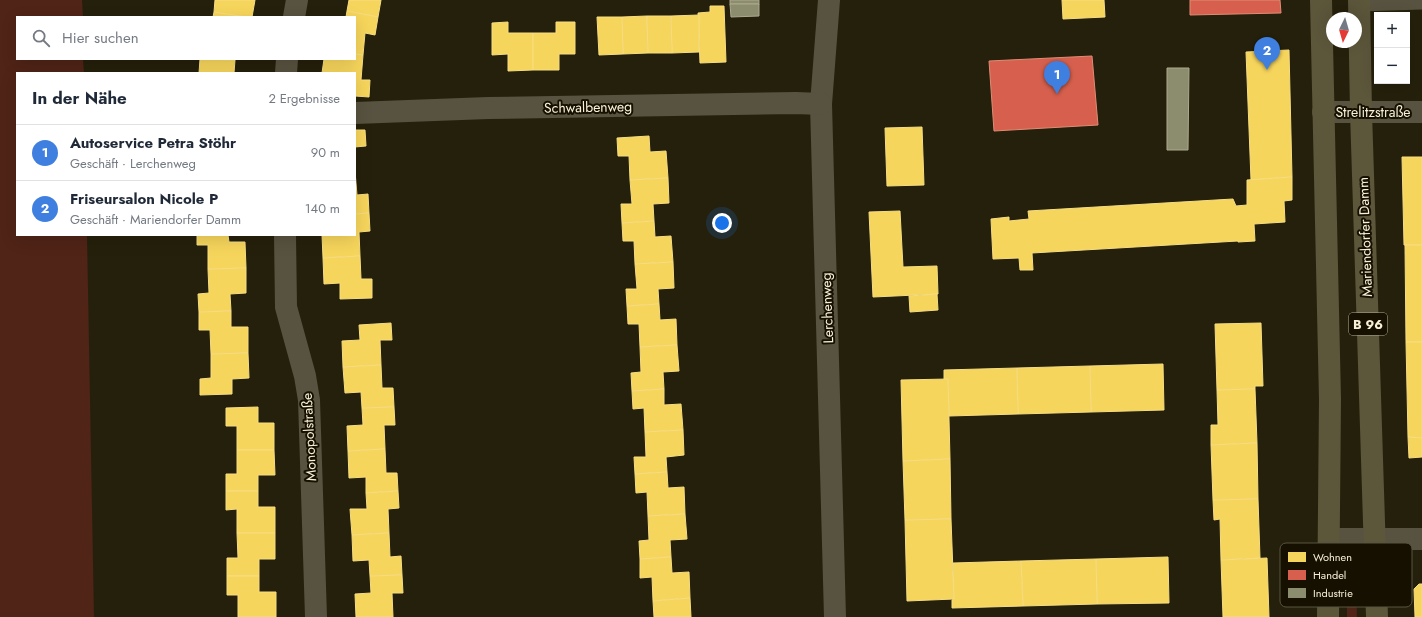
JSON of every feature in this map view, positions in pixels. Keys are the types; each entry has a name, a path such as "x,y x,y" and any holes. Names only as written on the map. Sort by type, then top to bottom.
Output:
{"main road":[{"name":"B 96","path":"1321,0 1330,399 1329,543"},
{"name":"Mariendorfer Damm","path":"1359,1 1360,112 1375,543"},
{"name":"B 96","path":"1328,607 1328,617"},
{"name":"Mariendorfer Damm","path":"1376,607 1376,617"}],"street":[{"path":"294,16 297,0"},
{"name":"Lerchenweg","path":"829,0 821,104 835,617"},
{"path":"286,72 287,60"},
{"name":"Schwalbenweg","path":"356,113 488,108 796,103 821,104"},
{"name":"Strelitzstraße","path":"1323,112 1422,112"},
{"name":"Monopolstraße","path":"285,236 286,307 305,376 309,400 316,617"},
{"path":"1329,539 1422,539"}],"lane":[{"path":"1359,1 1422,1"}],"shaded area":[{"path":"0,0 82,0 83,16 16,16 16,60 83,60 84,72 16,72 16,236 87,236 94,617 0,617"},
{"path":"1347,607 1357,607 1357,617 1347,617"}],"building: Wohnen":[{"path":"215,0 255,0 252,16 239,16 214,12"},
{"path":"349,0 381,0 378,17 347,11"},
{"path":"1062,0 1104,0 1105,17 1063,19"},
{"path":"710,6 724,6 726,62 700,63 698,13 710,12"},
{"path":"347,11 378,17 375,35 365,33 363,55 356,54 356,16 346,16"},
{"path":"214,12 239,16 213,16"},
{"path":"699,15 699,52 672,53 671,16"},
{"path":"647,16 648,53 623,54 622,17"},
{"path":"647,16 671,16 672,53 648,53"},
{"path":"597,17 622,17 623,54 599,55"},
{"path":"508,22 508,33 533,33 533,70 508,71 508,54 492,55 492,23"},
{"path":"556,22 575,22 575,54 559,54 559,70 533,70 533,33 556,33"},
{"path":"1289,50 1292,177 1251,180 1246,52"},
{"path":"356,54 363,55 361,80 370,80 369,97 356,96 356,72 322,72 324,60 356,60"},
{"path":"200,60 235,60 234,72 199,72"},
{"path":"922,127 924,185 887,186 885,128"},
{"path":"356,130 365,130 366,146 356,147"},
{"path":"649,136 650,152 666,151 668,178 630,180 629,156 618,156 617,138"},
{"path":"1402,157 1422,157 1422,245 1404,245"},
{"path":"1292,177 1292,200 1284,201 1285,222 1254,224 1255,241 1032,253 1033,270 1020,270 1019,258 993,259 991,219 1009,217 1009,221 1029,219 1028,211 1233,199 1236,206 1247,205 1247,180"},
{"path":"668,178 669,203 653,204 654,221 622,223 621,204 632,204 630,180"},
{"path":"356,183 357,195 368,194 369,213 356,214"},
{"path":"900,211 903,267 937,266 938,294 873,297 869,212"},
{"path":"369,213 370,231 359,232 360,256 323,258 322,236 356,236 356,214"},
{"path":"654,221 655,237 671,236 673,262 635,264 634,241 623,241 622,223"},
{"path":"197,236 228,236 229,242 245,242 246,268 208,269 208,245 197,245"},
{"path":"1405,245 1422,245 1422,342 1406,342"},
{"path":"360,256 361,279 372,279 372,298 340,299 340,283 324,284 323,258"},
{"path":"673,262 674,288 658,289 659,304 627,306 626,289 637,289 635,264"},
{"path":"246,268 246,293 230,294 231,311 199,312 198,294 209,293 208,269"},
{"path":"937,294 938,310 910,312 909,296"},
{"path":"659,304 660,320 676,319 677,345 640,347 639,324 628,324 627,306"},
{"path":"231,311 231,327 248,327 248,353 211,354 210,330 199,330 199,312"},
{"path":"391,323 392,340 380,340 381,365 343,367 342,341 360,340 359,325"},
{"path":"1261,323 1263,386 1255,386 1255,389 1217,390 1215,324"},
{"path":"1406,342 1422,342 1422,438 1408,437"},
{"path":"677,345 679,371 663,372 664,389 632,391 631,373 641,372 640,347"},
{"path":"248,353 249,378 232,379 232,394 200,395 200,379 211,378 211,354"},
{"path":"1163,364 1164,410 1091,412 1090,366"},
{"path":"381,365 382,388 393,388 394,407 362,408 361,392 345,393 343,367"},
{"path":"1090,366 1091,412 1018,414 1017,368"},
{"path":"1017,368 1018,414 949,416 948,379 944,380 944,370"},
{"path":"948,379 950,459 903,461 901,380"},
{"path":"664,389 664,405 681,404 683,430 645,432 644,408 633,409 632,391"},
{"path":"1255,389 1257,443 1211,445 1211,425 1218,425 1217,390"},
{"path":"258,407 258,423 274,423 274,450 237,450 237,426 226,426 226,408"},
{"path":"394,407 395,425 384,425 385,449 348,451 347,426 363,425 362,408"},
{"path":"683,430 684,455 666,457 667,472 635,474 634,457 646,457 645,432"},
{"path":"1408,437 1422,438 1422,457 1409,458"},
{"path":"1257,443 1258,499 1213,500 1211,445"},
{"path":"385,449 386,473 397,473 398,491 366,493 366,477 349,478 348,451"},
{"path":"237,450 274,450 275,475 258,475 258,491 226,491 226,474 237,474"},
{"path":"950,459 951,519 905,520 903,461"},
{"path":"667,472 668,488 684,487 685,514 648,516 647,492 636,493 635,474"},
{"path":"226,491 258,491 258,507 275,507 275,533 237,533 237,509 226,510"},
{"path":"398,491 399,508 388,509 389,533 352,535 350,509 367,509 366,493"},
{"path":"1258,499 1260,558 1221,560 1220,519 1214,520 1213,500"},
{"path":"685,514 687,539 670,540 671,557 640,559 639,541 649,540 648,516"},
{"path":"951,519 954,599 907,601 905,520"},
{"path":"237,533 275,533 275,559 259,559 259,576 227,576 227,558 238,558"},
{"path":"389,533 390,557 401,556 402,575 370,576 369,560 353,561 352,535"},
{"path":"671,557 672,573 689,572 690,598 653,601 652,577 640,578 640,559"},
{"path":"1168,557 1169,603 1097,604 1096,559"},
{"path":"1267,558 1269,617 1223,617 1221,560"},
{"path":"1096,559 1097,604 1023,606 1021,561"},
{"path":"1021,561 1023,606 952,608 952,600 954,599 953,563"},
{"path":"402,575 403,593 392,593 393,617 356,617 355,594 371,593 370,576"},
{"path":"227,576 259,576 259,592 276,592 276,617 238,617 238,595 227,595"},
{"path":"1419,584 1422,584 1422,617 1415,617 1414,589"},
{"path":"690,598 691,617 654,617 653,601"}],"building: Handel":[{"path":"1190,0 1280,0 1281,13 1190,15"},
{"path":"1092,56 1098,125 994,131 989,61"}],"building: Industrie":[{"path":"730,0 759,0 759,4 730,4"},
{"path":"730,4 759,4 759,16 731,17"},
{"path":"1167,68 1189,68 1188,150 1167,150"}],"place":[{"name":"Friseursalon Nicole P","path":"1267,70"},
{"name":"Autoservice Petra Stöhr","path":"1057,94"}]}
